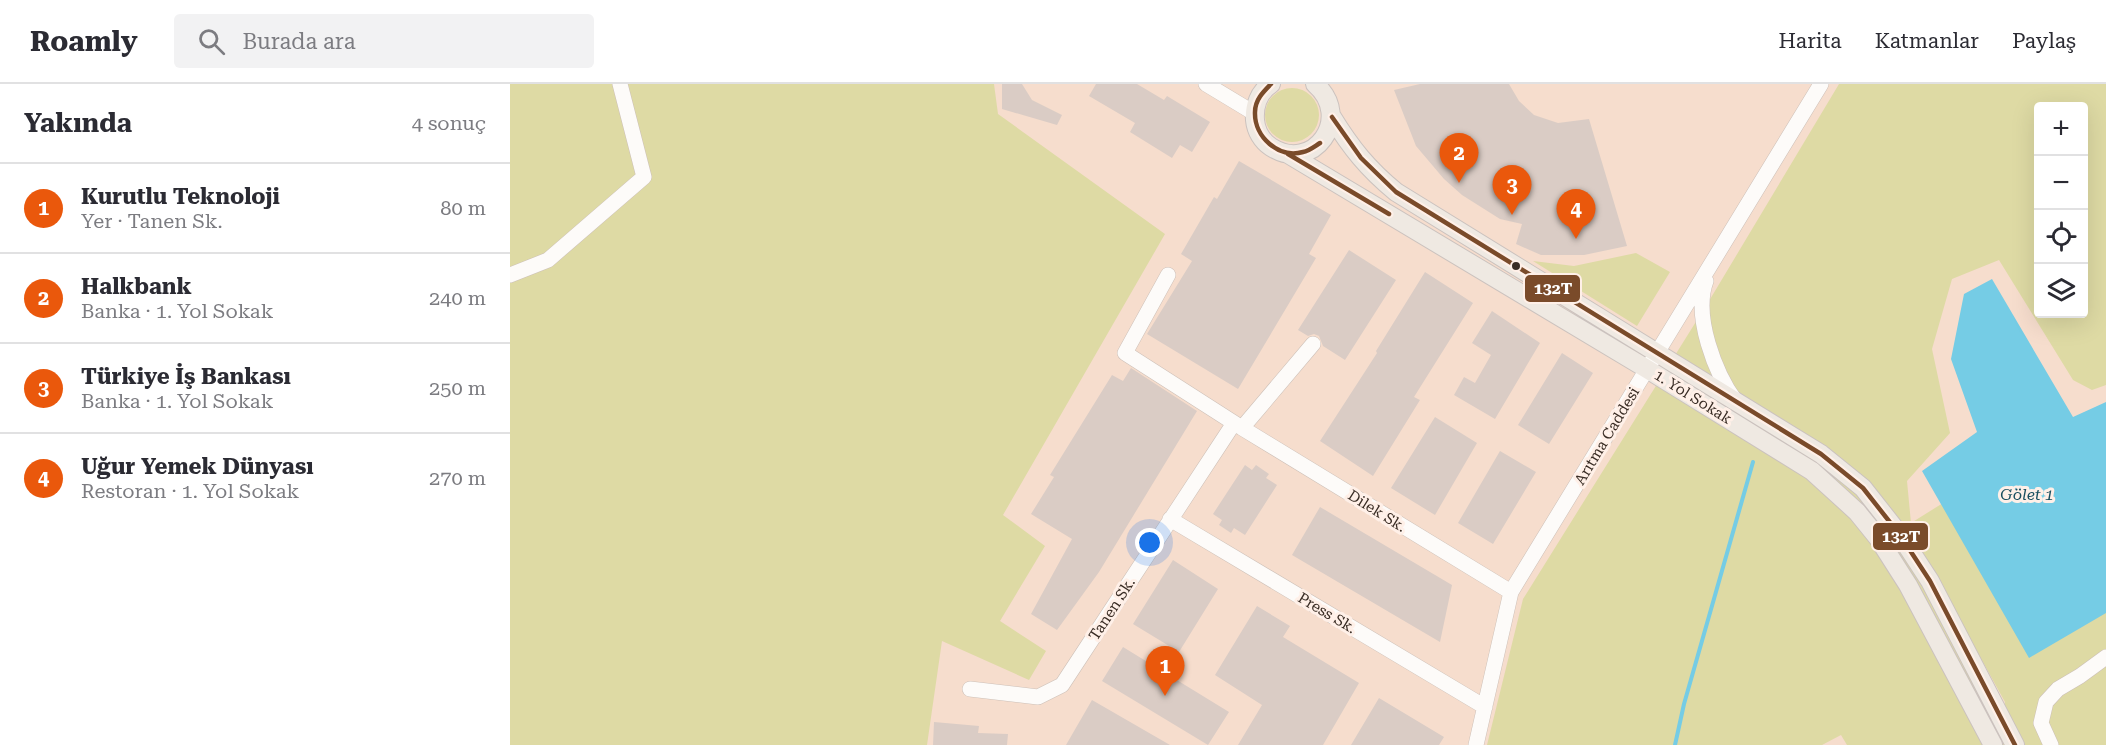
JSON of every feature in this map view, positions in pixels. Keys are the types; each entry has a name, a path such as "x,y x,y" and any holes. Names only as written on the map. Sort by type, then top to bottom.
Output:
{"main road":[{"name":"1. Yol Sokak","path":"1315,84 1323,90 1349,146 1372,172 1396,192 1821,454 1863,488 1882,511 1930,581 2014,745"},
{"name":"1. Yol Sokak","path":"1329,84 1332,113"},
{"path":"1254,113 1256,103 1269,85"},
{"name":"1. Yol Sokak","path":"1254,113 1260,135 1277,151 1288,154 1647,369 1812,471 1857,512 1878,538 1908,585 1993,745"},
{"path":"1288,154 1301,154 1313,149 1326,135 1332,113"}],"street":[{"path":"510,275 548,260 644,177 620,84"},
{"path":"1206,84 1254,113"},
{"name":"Arıtma Caddesi","path":"1476,745 1511,592 1821,84"},
{"path":"1715,257 1702,290 1703,325 1724,382 1737,404"},
{"name":"Dilek Sk.","path":"1168,275 1125,353 1238,426 1511,592"},
{"name":"Tanen Sk.","path":"970,689 1038,697 1062,685 1170,519 1238,426 1313,344"},
{"name":"Press Sk.","path":"1170,519 1485,707"},
{"path":"2051,745 2042,723 2046,702 2058,689 2106,657"}],"shaded area":[{"path":"510,84 2106,84 2106,745 510,745"},
{"path":"510,84 994,84 998,114 1165,234 1003,515 1045,546 1000,621 1046,651 1029,680 942,641 927,745 510,745"},
{"path":"1839,84 2106,84 2106,385 2092,390 2073,380 2035,318 2088,318 2088,102 2034,102 2034,317 1999,260 1952,279 1932,349 1950,433 1907,481 1911,523 1959,493 2106,586 2106,745 1847,745 1841,735 1822,745 1487,745 1523,599 1712,296","holes":["1953,608 2005,702 2004,708"]},
{"path":"1287,88 1297,88 1307,92 1315,100 1319,115 1315,130 1307,138 1297,142 1287,142 1277,138 1269,130 1265,120 1265,110 1269,100 1277,92"},
{"path":"1636,253 1670,272 1637,326 1533,261 1574,266"}],"water":[{"name":"Gölet 1","path":"1992,279 2073,417 2106,402 2106,613 2029,658 1922,471 1977,432 1951,359 1964,294"}],"building":[{"path":"1002,84 1022,84 1032,100 1062,115 1057,125 1002,109"},
{"path":"1096,84 1137,84 1164,100 1167,96 1210,122 1192,152 1180,145 1172,158 1130,132 1135,123 1089,96"},
{"path":"1420,84 1509,84 1519,101 1534,115 1558,123 1589,119 1627,246 1584,255 1541,255 1516,244 1522,224 1500,219 1462,195 1444,179 1416,146 1394,90"},
{"path":"1239,161 1331,215 1309,254 1316,258 1238,389 1147,334 1192,261 1181,254 1214,197 1217,199"},
{"path":"1349,250 1396,280 1345,360 1323,346 1319,336 1314,334 1308,336 1298,330"},
{"path":"1425,272 1473,303 1414,397 1420,400 1373,476 1320,441 1377,353 1376,351"},
{"path":"1492,311 1540,343 1495,419 1454,395 1464,377 1475,383 1491,355 1472,343"},
{"path":"1562,353 1593,373 1549,444 1518,425"},
{"path":"1131,368 1197,411 1099,572 1057,630 1031,614 1072,539 1031,514 1054,477 1050,475 1112,375 1123,381"},
{"path":"1435,417 1477,443 1435,515 1391,488"},
{"path":"1500,451 1536,472 1493,544 1458,523"},
{"path":"1245,465 1252,470 1256,465 1269,474 1266,478 1277,485 1245,535 1234,528 1231,533 1219,525 1222,520 1213,514"},
{"path":"1320,507 1452,585 1440,642 1292,555"},
{"path":"1173,560 1218,589 1179,652 1133,624"},
{"path":"1257,606 1290,626 1283,637 1359,683 1323,745 1238,745 1262,705 1215,675"},
{"path":"1123,647 1229,712 1208,745 1102,681"},
{"path":"1379,698 1444,737 1439,745 1351,745"},
{"path":"1092,700 1170,745 1066,745"},
{"path":"934,722 979,726 978,733 1008,734 1007,745 933,745"}],"waterway":[{"path":"1675,745 1684,704 1753,462"}],"transit line":[{"name":"132T","path":"1271,84 1260,96 1255,108 1256,121 1263,137 1277,149 1294,153 1307,151 1320,143"},
{"name":"132T","path":"1332,117 1361,158 1396,192 1821,454 1863,488 1900,535 1930,581 2015,745"},
{"name":"132T","path":"1288,154 1389,214"}],"place":[{"name":"Halkbank","path":"1459,183"},
{"name":"Türkiye İş Bankası","path":"1512,215"},
{"name":"Uğur Yemek Dünyası","path":"1576,239"},
{"name":"Kurutlu Teknoloji","path":"1165,696"}]}
